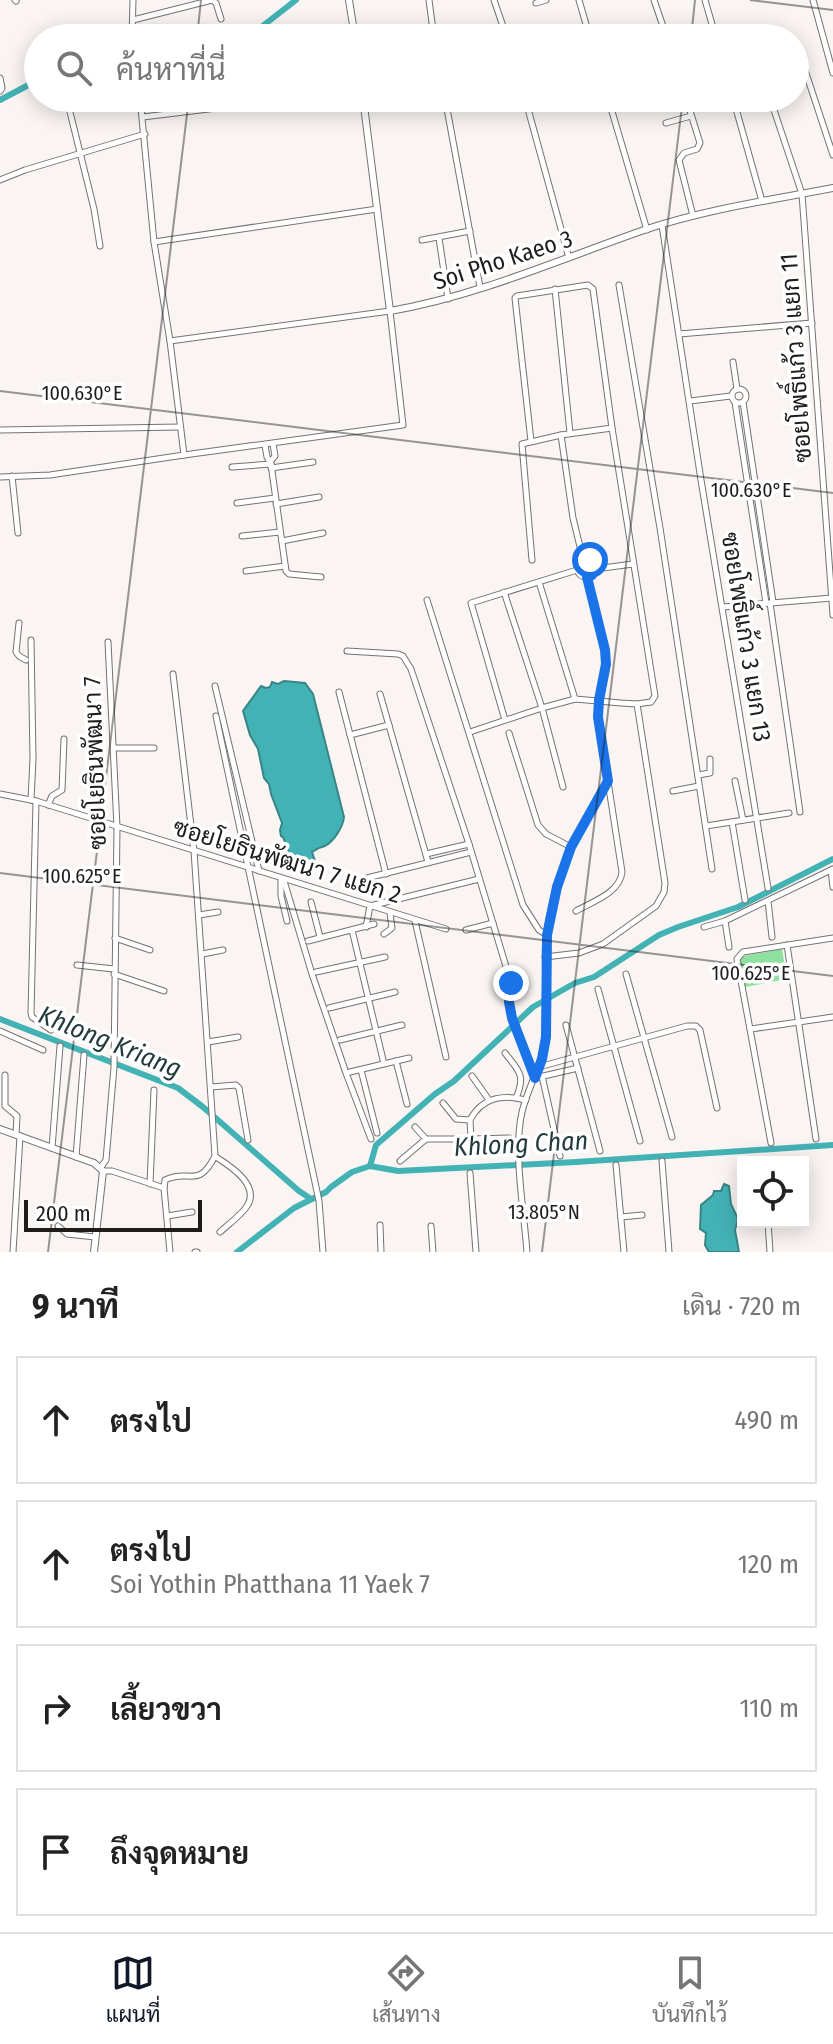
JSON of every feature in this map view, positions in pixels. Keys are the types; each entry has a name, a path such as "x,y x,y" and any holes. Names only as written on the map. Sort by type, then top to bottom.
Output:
{"street":[{"path":"133,0 133,24"},
{"path":"133,20 212,0 221,19"},
{"path":"349,0 353,24"},
{"path":"429,0 432,24"},
{"path":"494,0 502,24"},
{"path":"536,3 546,0"},
{"path":"579,0 586,24"},
{"path":"654,0 662,24"},
{"path":"705,0 712,24"},
{"path":"813,0 833,73"},
{"path":"0,78 0,91"},
{"path":"809,82 833,155"},
{"path":"70,112 100,246"},
{"path":"142,112 154,242 184,455"},
{"path":"143,117 184,112"},
{"path":"0,477 50,475 403,425 365,112"},
{"path":"448,112 480,287"},
{"path":"529,112 569,258"},
{"path":"612,112 647,230"},
{"path":"690,112 700,143 697,149 684,153 679,160 693,216"},
{"path":"737,112 762,202"},
{"name":"ซอยโพธิ์แก้ว 3 แยก 11","path":"775,112 802,194 833,615"},
{"path":"666,123 691,116"},
{"path":"0,180 145,134"},
{"name":"Soi Pho Kaeo 3","path":"390,311 448,299 693,216 833,188"},
{"path":"154,242 377,209"},
{"name":"ซอยโพธิ์แก้ว 3 แยก 13","path":"662,225 768,888"},
{"path":"422,240 470,231"},
{"path":"439,238 448,299"},
{"path":"470,732 575,699 637,704 651,702 655,696 593,289 588,285 515,298 531,441"},
{"path":"619,285 712,869"},
{"path":"555,289 570,433"},
{"path":"170,341 390,311"},
{"path":"679,334 812,323"},
{"path":"733,362 737,389"},
{"path":"737,389 733,391 733,399 764,594 770,603"},
{"path":"737,389 745,392 746,396 743,402 772,593 770,603 800,812"},
{"path":"690,401 733,399 743,402"},
{"path":"0,430 180,427"},
{"path":"532,560 524,442 612,428"},
{"path":"561,435 573,518 583,559"},
{"path":"271,464 273,444"},
{"path":"265,445 271,464 289,574 321,577"},
{"path":"232,467 313,462"},
{"path":"744,464 752,463"},
{"path":"12,476 18,533"},
{"path":"237,503 319,497"},
{"path":"242,536 280,532"},
{"path":"282,541 323,533"},
{"path":"583,559 592,561 595,569 587,577 577,570 578,563 583,559"},
{"path":"760,564 767,563"},
{"path":"595,569 633,564"},
{"path":"246,571 286,566"},
{"path":"505,720 471,604 577,570"},
{"path":"576,911 613,890 622,880 622,863 598,717 606,664 605,650 587,577"},
{"path":"539,582 575,699"},
{"path":"504,592 542,708 563,787"},
{"path":"764,594 772,593"},
{"path":"723,607 832,598"},
{"path":"427,600 523,905 539,930 547,935"},
{"path":"19,623 16,652 26,660"},
{"path":"31,640 34,801 31,1013 32,1017 51,1030"},
{"name":"ซอยโยธินพัฒนา 7","path":"102,1169 106,1160 114,1067 117,827 108,642"},
{"path":"347,651 398,654 407,660 411,669 511,983 509,1002 512,1018 538,1077 560,1156"},
{"path":"170,1252 165,1180 203,1174 208,1171 215,1156 194,851 173,674"},
{"path":"215,686 259,872"},
{"path":"339,692 386,874"},
{"path":"380,694 428,862"},
{"path":"545,957 579,953 603,944 656,906 664,892 637,704"},
{"path":"216,716 317,1188 323,1225 323,1252"},
{"path":"350,735 389,725"},
{"path":"509,733 538,825 546,834 571,847"},
{"path":"48,805 52,796 62,790 64,739"},
{"path":"114,748 154,748"},
{"path":"698,775 710,773 710,759"},
{"path":"527,1252 519,1158 520,1128 526,1100 538,1077 546,1037 547,935 559,879 571,847 608,781"},
{"path":"735,781 743,820"},
{"path":"673,791 699,786"},
{"name":"ซอยโยธินพัฒนา 7 แยก 2","path":"0,794 48,805 446,929"},
{"path":"706,826 789,813"},
{"path":"732,822 745,900"},
{"path":"426,854 469,844"},
{"path":"367,878 471,852"},
{"path":"704,927 725,921 832,869 833,887"},
{"path":"282,879 281,896 287,921"},
{"path":"282,879 371,1139"},
{"path":"366,927 370,906 479,879"},
{"path":"768,901 772,937"},
{"path":"311,902 320,937"},
{"path":"199,915 218,912"},
{"path":"384,934 392,928 390,913"},
{"path":"415,920 446,1057"},
{"path":"725,921 729,947"},
{"path":"466,930 493,923"},
{"path":"308,941 374,924"},
{"path":"352,930 384,1064"},
{"path":"115,938 150,950"},
{"path":"771,1143 738,956 743,952 833,938"},
{"path":"787,945 816,1139"},
{"path":"202,954 223,950"},
{"path":"316,972 385,957"},
{"path":"77,965 114,971 164,991"},
{"path":"626,974 672,1137"},
{"path":"598,989 640,1141"},
{"path":"329,1008 395,992"},
{"path":"751,1029 833,1017"},
{"path":"340,1040 402,1025"},
{"path":"566,1025 600,1151"},
{"path":"539,1067 687,1026 699,1027 717,1108"},
{"path":"0,1031 43,1050"},
{"path":"208,1042 238,1037"},
{"path":"52,1148 60,1046"},
{"path":"505,1053 522,1077 516,1098"},
{"path":"76,1157 84,1055"},
{"path":"350,1072 409,1058"},
{"path":"396,1061 407,1104"},
{"path":"538,1077 578,1068"},
{"path":"361,1070 377,1133"},
{"path":"5,1075 5,1106 17,1116 18,1136 13,1252"},
{"path":"472,1076 489,1100"},
{"path":"211,1087 231,1084 239,1088 248,1140"},
{"path":"150,1184 154,1090"},
{"path":"471,1139 470,1120 477,1108 489,1100 526,1100"},
{"path":"443,1103 456,1119 470,1120"},
{"path":"415,1127 426,1139"},
{"path":"0,1129 94,1163 102,1169 164,1188"},
{"path":"400,1161 426,1139 509,1138"},
{"path":"215,1156 230,1166 250,1191 249,1204 220,1232"},
{"path":"662,1161 669,1252"},
{"path":"616,1165 624,1252"},
{"path":"94,1252 102,1169"},
{"path":"470,1173 476,1252"},
{"path":"167,1216 192,1212"},
{"path":"621,1217 642,1215"},
{"path":"380,1225 381,1252"},
{"path":"58,1226 67,1234 95,1237"},
{"path":"431,1226 433,1252"},
{"path":"768,1228 770,1252"}],"green space":[{"path":"782,949 787,979 745,987 739,957"}],"water":[{"path":"284,681 305,683 313,694 344,817 332,841 312,852 315,861 312,866 293,864 281,836 282,823 243,711 261,686 266,688 272,682 278,684"},
{"path":"724,1184 729,1186 731,1204 737,1217 735,1230 739,1252 709,1252 705,1245 706,1233 700,1229 701,1205 714,1191 721,1191"}],"waterway":[{"path":"265,24 296,0"},
{"path":"0,100 24,87"},
{"path":"370,1166 376,1145 454,1081 533,1007 575,983 594,977 659,935 738,907 833,859"},
{"name":"Khlong Kriang","path":"0,1019 178,1088 311,1199"},
{"name":"Khlong Chan","path":"237,1252 294,1208 326,1192 352,1172 370,1166 398,1171 833,1145"}],"route":[{"path":"511,983 509,1002 512,1018 535,1078 546,1037 545,957 557,887 571,847 608,781 598,717 606,664 605,650 587,577 595,569 590,560"}]}
